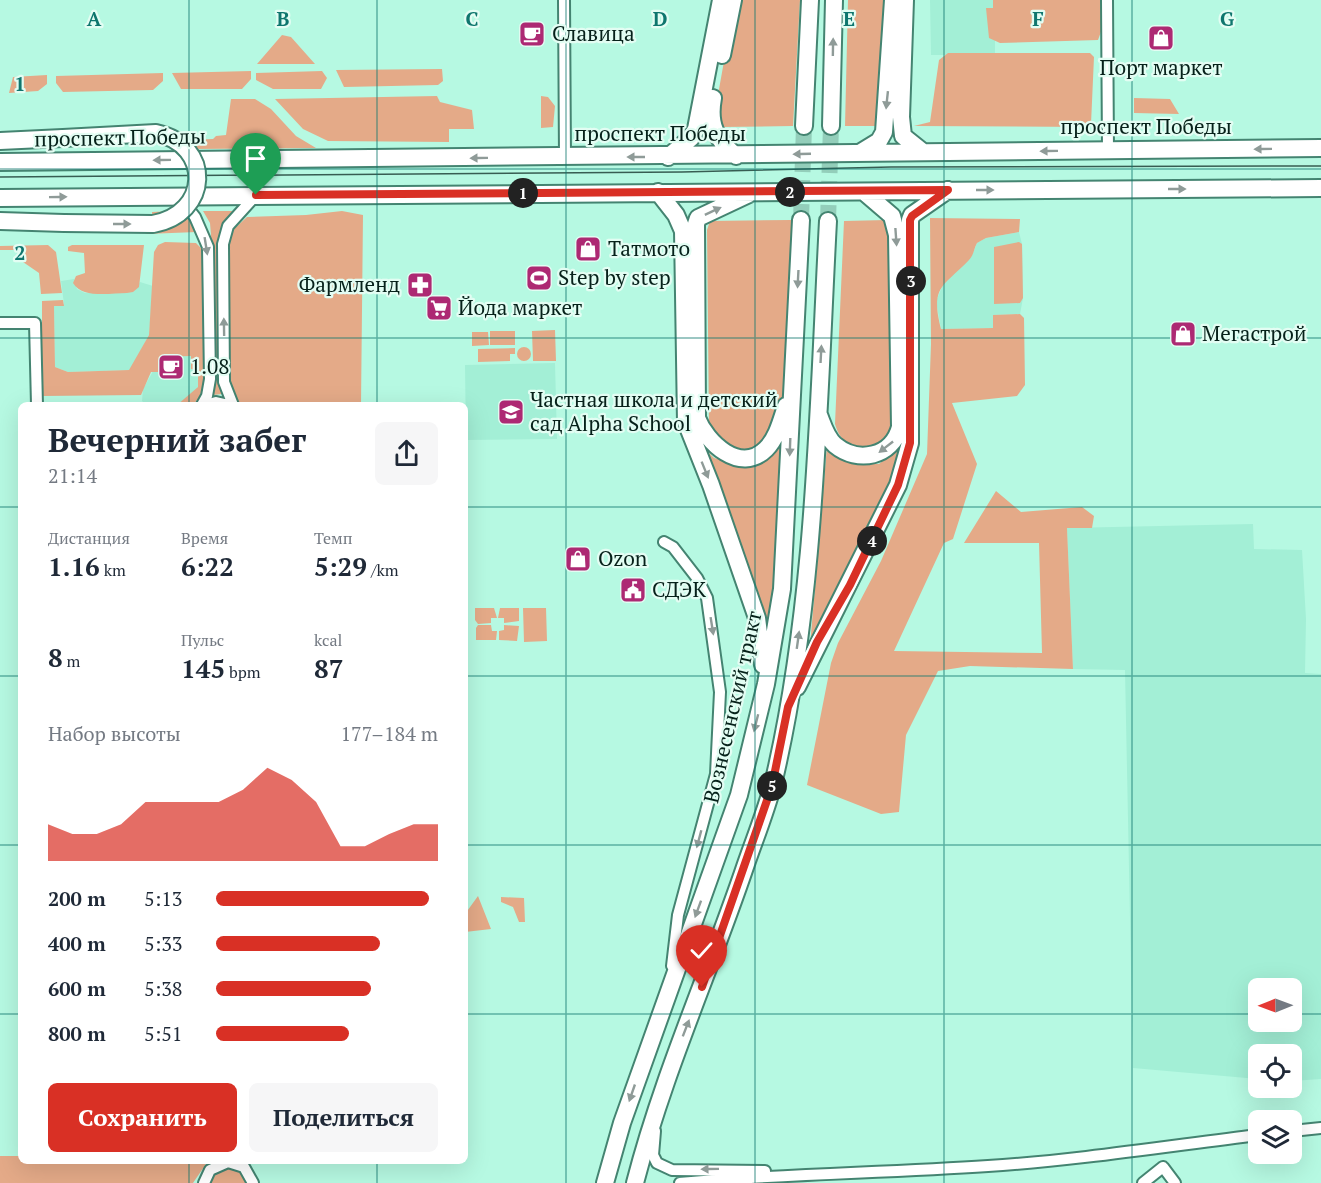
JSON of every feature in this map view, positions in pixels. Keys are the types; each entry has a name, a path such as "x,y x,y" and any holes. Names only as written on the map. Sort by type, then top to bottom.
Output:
{"main road":[{"path":"668,157 691,138 696,129 721,0"},
{"path":"733,0 710,115 719,142 736,156"},
{"path":"804,126 810,0"},
{"path":"831,126 834,0"},
{"path":"861,152 879,141 884,132 891,64 893,0"},
{"path":"905,0 901,117 903,136 923,152"},
{"path":"0,141 156,133 170,136 192,155 198,182 190,205 168,221 153,224 0,221"},
{"name":"проспект Победы","path":"0,162 668,157 861,152 1321,148"},
{"path":"0,198 1321,188"},
{"path":"788,707 817,642 850,585 898,485 910,443 910,220 912,216 948,190"},
{"path":"658,192 676,215 683,231 686,422 711,485 757,618 766,684"},
{"path":"755,192 698,218 696,224 697,418 703,434 719,451 737,457 756,455 765,449 777,432 792,388"},
{"path":"818,412 826,434 834,444 848,453 866,456 879,454 896,439 900,427 897,235 892,216 864,192"},
{"name":"Вознесенский тракт","path":"605,1183 622,1123 739,795 766,684 782,589 801,220"},
{"path":"635,1183 657,1108 725,927 772,786 788,707 803,601 818,412 828,220"}],"street":[{"path":"564,0 565,157"},
{"path":"1107,0 1107,150"},
{"path":"230,402 224,382 223,244 228,226 256,195"},
{"path":"178,196 195,217 208,247 210,379 205,402"},
{"path":"0,323 36,323 37,402"},
{"path":"664,542 673,547 697,578 707,598 720,692 716,774 678,915 670,985"},
{"path":"657,1108 653,1155 657,1163 672,1170 735,1169 811,1173"},
{"path":"1302,1130 1321,1128"},
{"path":"680,1183 811,1173 990,1166 1169,1148 1248,1136"},
{"path":"203,1182 216,1164"},
{"path":"243,1164 254,1183"},
{"path":"1143,1183 1163,1167 1175,1183"}],"shaded area":[{"path":"735,0 800,0 793,126 721,127 714,117"},
{"path":"848,0 889,0 882,126 845,126"},
{"path":"930,0 995,0 995,55 931,55"},
{"path":"993,0 1102,0 1102,29 1098,40 1000,43 989,38 986,8 993,8"},
{"path":"282,35 291,37 315,64 257,64"},
{"path":"948,53 1090,53 1094,57 1091,124 1088,127 914,126 930,122 939,60"},
{"path":"442,69 443,81 438,85 344,87 336,70"},
{"path":"251,71 251,79 242,89 181,89 172,73"},
{"path":"322,71 327,78 321,89 273,89 256,80 256,73"},
{"path":"163,73 163,81 153,90 63,92 56,83 56,76"},
{"path":"47,75 47,84 38,91 9,93 13,77"},
{"path":"437,96 440,102 472,110 474,129 449,129 449,142 328,141 303,129 275,99"},
{"path":"541,96 548,97 555,106 553,127 541,128"},
{"path":"1134,98 1170,99 1179,114 1134,113"},
{"path":"231,99 255,99 271,109 296,136 316,148 192,149 184,140 213,139 216,136 226,135"},
{"path":"174,211 189,217 197,232 146,234 152,227 152,212"},
{"path":"203,211 236,211 223,226 218,245 222,394 213,395 211,235 210,223"},
{"path":"342,211 363,215 361,402 238,402 232,395 230,387 228,246 234,229 247,217"},
{"path":"930,218 1020,219 1019,232 986,238 977,243 971,258 941,288 937,304 941,329 993,328 993,315 1020,314 1024,318 1025,385 1017,396 952,403 977,464 953,539 944,543 894,651 1042,653 1039,543 964,543 996,491 1021,512 1082,507 1094,516 1092,528 1067,528 1073,669 970,666 938,671 906,735 899,812 881,814 807,785 831,663 838,643 881,561 927,454 931,344"},
{"path":"792,220 781,433 750,449 734,449 726,445 709,425 707,230 710,221"},
{"path":"887,220 893,231 893,435 869,451 843,440 835,424 844,221"},
{"path":"1019,232 1022,244 1023,298 1020,314 994,315 993,328 941,329 936,301 945,280 973,253 977,243 986,238"},
{"path":"165,242 196,243 202,249 204,380 202,391 195,402 180,402 198,387 198,370 191,369 191,356 162,357 161,372 151,372 141,395 42,396 42,301 63,300 64,306 54,306 55,367 68,372 129,370 149,335 154,252 158,245"},
{"path":"1019,242 1022,244 1023,298 1020,303 994,304 994,247"},
{"path":"48,245 56,252 62,293 41,294 39,273 23,262 21,250 0,250 0,246"},
{"path":"72,245 144,245 139,287 133,292 105,294 90,293 77,288 73,283 76,276 85,273 84,253 68,251 68,247"},
{"path":"74,279 77,289 85,293 133,292 140,282 153,286 149,335 130,370 68,372 55,367 54,305 64,304 61,281"},
{"path":"555,330 556,361 533,361 532,331"},
{"path":"490,331 515,331 515,345 490,345"},
{"path":"472,332 488,332 489,345 472,346"},
{"path":"524,347 529,349 531,354 529,359 524,361 519,359 517,354 519,349"},
{"path":"515,348 515,354 510,354 510,361 478,362 478,349"},
{"path":"192,356 198,369 198,387 181,402 142,401 143,389 161,357"},
{"name":"Частная школа и детский сад Alpha School","path":"555,363 557,439 468,440 465,365"},
{"path":"697,441 714,458 734,463 768,458 784,443 777,592 768,653"},
{"path":"906,441 902,459 810,646 827,446 849,462 879,464"},
{"path":"1253,524 1254,549 1302,550 1306,619 1305,673 1321,674 1321,1079 1302,1080 1302,1044 1248,1044 1248,1078 1133,1068 1125,670 1073,669 1067,528"},
{"path":"475,608 494,608 497,618 491,618 491,623 478,624 475,620"},
{"path":"500,608 519,608 519,621 504,623 504,618 498,618"},
{"path":"523,608 546,608 547,641 524,642"},
{"path":"478,625 491,625 492,631 497,631 496,640 476,640"},
{"path":"504,625 519,626 517,641 499,640 499,631 504,630"},
{"path":"478,896 491,929 468,932 468,910"},
{"path":"501,897 524,898 525,922 519,922 513,907 501,902"},
{"path":"0,1156 18,1156 18,1164 206,1164 193,1183 0,1183"},
{"path":"223,1166 242,1170 250,1183 207,1183 210,1176"}],"tunnel":[{"path":"801,220 804,126"},
{"path":"828,221 831,126"}],"tram line":[{"path":"0,177 682,172 891,167 1321,166"}],"place":[{"name":"Славица","path":"532,34"},
{"name":"Порт маркет","path":"1161,38"},
{"name":"Татмото","path":"588,249"},
{"name":"Step by step","path":"539,278"},
{"name":"Фармленд","path":"420,285"},
{"name":"Йода маркет","path":"439,308"},
{"name":"Мегастрой","path":"1183,334"},
{"name":"1.08","path":"171,367"},
{"name":"Частная школа и детский сад Alpha School","path":"511,412"},
{"name":"Ozon","path":"578,559"},
{"name":"СДЭК","path":"633,590"}],"route":[{"path":"256,195 948,190 912,216 910,220 912,299 910,443 898,485 850,585 817,642 788,707 772,786 725,927 702,987"}]}
